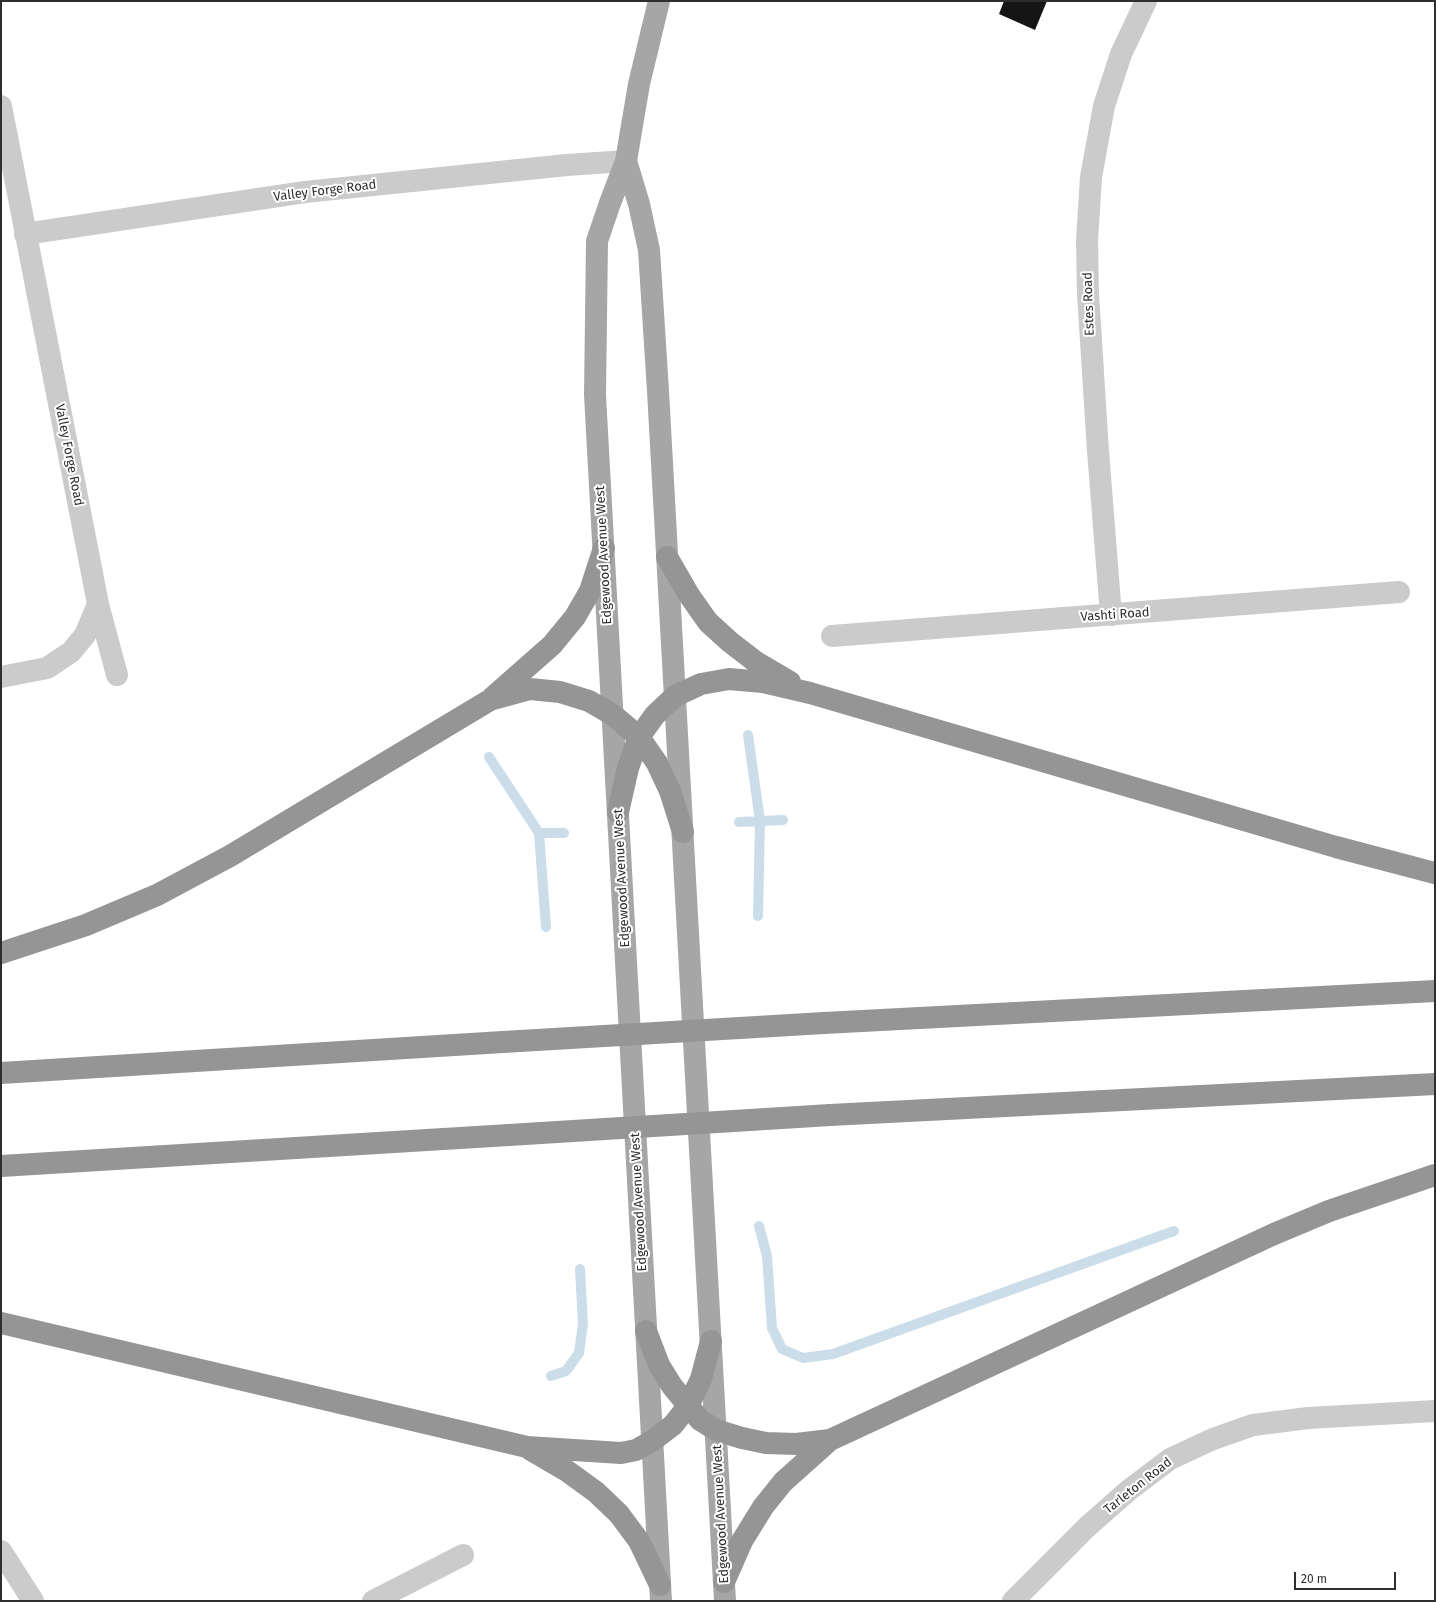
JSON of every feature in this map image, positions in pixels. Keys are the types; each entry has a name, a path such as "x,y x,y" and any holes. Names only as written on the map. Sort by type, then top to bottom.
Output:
{"highway":[{"path":"1,953 86,925 157,895 230,856 490,700 552,645 575,617 590,591 604,548"},
{"path":"668,556 689,595 713,627 756,662 810,693"},
{"path":"618,812 628,768 639,737 655,715 675,696 701,684 728,679 763,682 810,693 1336,847 1435,873"},
{"path":"490,700 530,689 560,692 589,700 613,715 639,737 656,763 670,791 683,832"},
{"path":"1,1073 824,1022 1435,991"},
{"path":"1,1166 830,1115 1435,1084"},
{"path":"725,1591 742,1541 763,1508 783,1482 830,1440 1274,1234 1329,1211 1435,1175"},
{"path":"1,1323 526,1447 621,1453 636,1450 652,1442 673,1425 688,1406 701,1379 711,1340"},
{"path":"646,1331 659,1365 672,1386 700,1420 716,1430 742,1438 766,1443 796,1444 830,1440"},
{"path":"526,1447 567,1471 596,1492 619,1514 639,1541 661,1593"}],"main road":[{"name":"Edgewood Avenue West","path":"659,1 639,84 626,161 597,241 595,395 661,1593"},
{"name":"Edgewood Avenue West","path":"626,161 639,204 649,250 668,556 725,1591"}],"street":[{"name":"Estes Road","path":"1111,615 1088,302 1088,227 1091,177 1104,106 1121,54 1146,1"},
{"name":"Valley Forge Road","path":"1,106 98,604 118,675"},
{"name":"Valley Forge Road","path":"26,234 305,192 567,165 626,161"},
{"name":"Vashti Road","path":"832,636 1399,592"},
{"path":"1,677 47,668 71,652 85,635 98,604"},
{"name":"Tarleton Road","path":"1013,1601 1087,1527 1129,1490 1170,1459 1213,1439 1253,1425 1308,1418 1435,1411"},
{"path":"1,1551 33,1601"},
{"path":"373,1601 463,1555"}],"building":[{"path":"1004,1 1047,1 1035,30 999,14"}],"waterway":[{"path":"748,735 760,821 758,916"},
{"path":"489,757 539,833 546,927"},
{"path":"739,822 783,820"},
{"path":"539,833 564,833"},
{"path":"759,1226 767,1256 772,1328 782,1349 803,1358 833,1354 1174,1231"},
{"path":"551,1376 566,1371 579,1353 583,1324 580,1269"}]}
